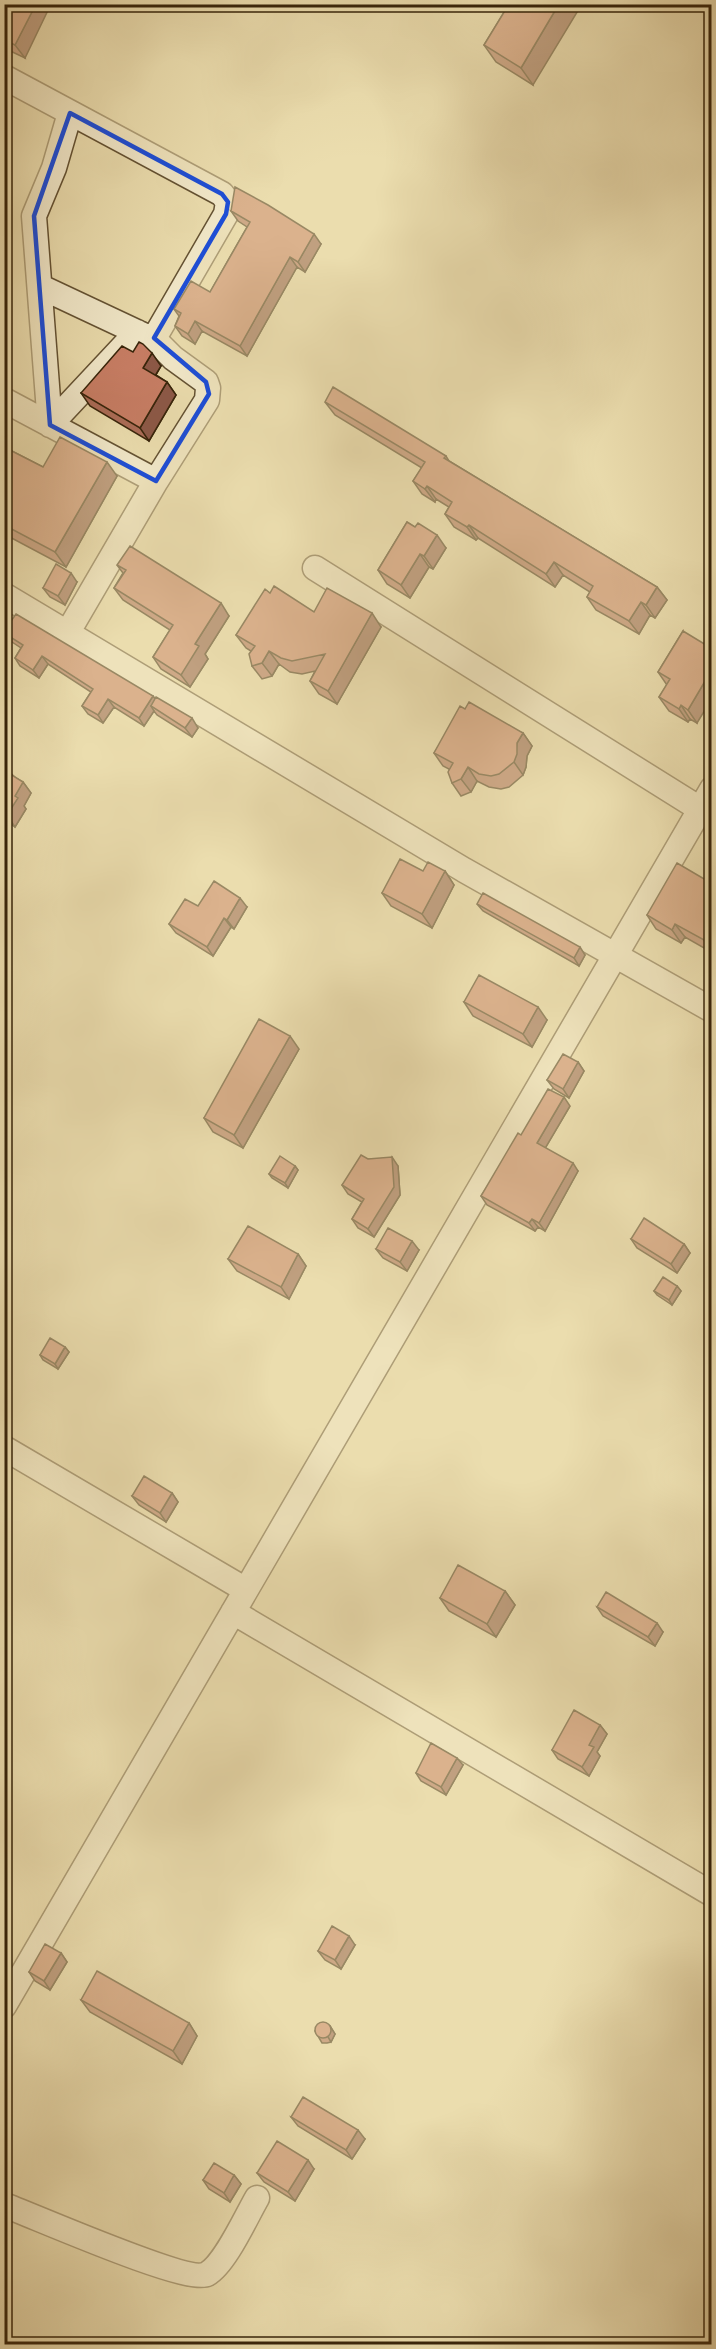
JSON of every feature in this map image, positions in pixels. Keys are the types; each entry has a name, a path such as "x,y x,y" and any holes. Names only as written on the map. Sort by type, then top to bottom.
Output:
{"street":[{"path":"4,77 222,194 228,202 226,214 156,334 147,337 50,425"},
{"path":"50,425 34,216 54,168 70,113"},
{"path":"40,287 147,337 206,382 209,394 68,632"},
{"path":"4,400 156,481"},
{"path":"4,2006 706,799 315,568"},
{"path":"7,602 68,632 464,870 711,1010"},
{"path":"4,1448 246,1590"},
{"path":"233,1612 711,1894"},
{"path":"4,2205 160,2266 196,2276 208,2273 219,2265 257,2198"}],"highlighted area":[{"path":"70,113 222,194 228,202 226,214 154,338 206,382 209,394 156,481 50,425 34,216"}],"building":[{"path":"4,4 36,4 15,45 4,40"},
{"path":"509,4 559,4 521,68 484,45"},
{"path":"235,187 314,234 298,262 290,257 240,346 195,321 188,334 175,326 181,313 174,309 191,281 210,292 250,222 231,211"},
{"path":"139,342 152,353 143,368 167,382 140,428 81,393 122,346 133,352"},
{"path":"333,387 446,456 444,458 657,587 646,605 641,602 629,621 587,597 593,586 554,562 546,574 469,525 467,527 445,514 452,502 427,486 425,489 413,481 425,462 325,402"},
{"path":"60,437 107,462 55,552 4,525 4,447 43,467"},
{"path":"407,522 415,527 418,523 437,535 424,556 420,554 401,585 378,570"},
{"path":"130,546 221,603 195,644 199,646 181,675 153,657 173,625 114,588 126,570 117,565"},
{"path":"56,564 71,573 58,596 43,588"},
{"path":"274,586 314,612 327,588 372,613 328,691 310,681 325,654 292,661 269,651 262,663 252,666 249,654 255,646 236,635 265,589 270,593"},
{"path":"16,614 153,696 139,718 108,699 98,715 82,706 93,689 42,656 33,670 15,658 23,645 4,631"},
{"path":"683,631 711,648 708,662 711,664 711,671 688,710 681,705 679,709 659,697 670,679 658,672"},
{"path":"156,697 192,718 185,728 151,706"},
{"path":"469,702 523,733 517,743 514,762 499,774 491,776 479,774 468,767 461,779 452,783 448,772 453,763 434,753 460,706 465,709"},
{"path":"4,767 23,782 15,796 18,798 7,815 4,814"},
{"path":"400,859 423,871 428,862 445,871 422,914 382,893"},
{"path":"677,863 711,883 711,926 704,940 675,924 672,930 647,915"},
{"path":"214,881 240,898 227,920 224,918 207,947 169,924 185,899 198,906"},
{"path":"483,893 580,947 574,958 477,904"},
{"path":"479,975 538,1007 523,1034 464,1002"},
{"path":"259,1019 290,1036 234,1135 204,1118"},
{"path":"563,1054 578,1062 563,1089 547,1080"},
{"path":"548,1089 564,1097 537,1143 573,1163 539,1223 532,1219 529,1223 481,1196 518,1133 521,1135"},
{"path":"361,1155 368,1159 392,1157 394,1187 368,1229 352,1219 364,1199 342,1185"},
{"path":"280,1156 295,1166 285,1183 269,1174"},
{"path":"644,1218 684,1244 671,1264 631,1239"},
{"path":"248,1226 298,1254 281,1287 228,1259"},
{"path":"388,1228 412,1241 400,1262 376,1249"},
{"path":"663,1277 677,1286 669,1300 654,1291"},
{"path":"50,1338 65,1347 55,1364 40,1355"},
{"path":"144,1476 172,1493 160,1513 132,1496"},
{"path":"458,1565 505,1591 487,1624 440,1598"},
{"path":"606,1592 657,1623 648,1637 597,1607"},
{"path":"574,1710 600,1725 589,1745 594,1747 582,1767 552,1750"},
{"path":"431,1743 457,1758 441,1787 416,1773"},
{"path":"332,1926 349,1936 335,1960 318,1951"},
{"path":"45,1944 61,1953 44,1981 29,1972"},
{"path":"97,1971 189,2023 173,2051 81,2000"},
{"path":"323,2022 329,2024 331,2030 329,2036 323,2038 317,2036 315,2030 317,2024"},
{"path":"303,2097 358,2130 346,2150 291,2117"},
{"path":"277,2141 308,2160 288,2192 257,2173"},
{"path":"214,2163 234,2175 224,2193 203,2180"}]}
